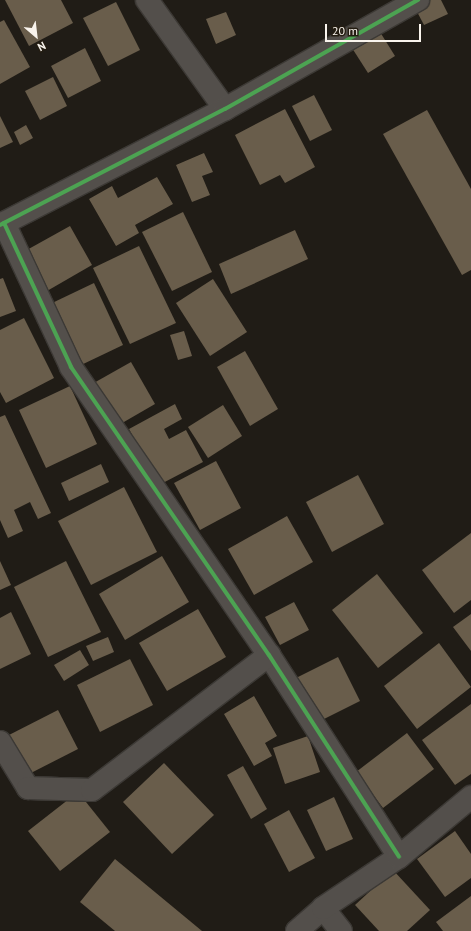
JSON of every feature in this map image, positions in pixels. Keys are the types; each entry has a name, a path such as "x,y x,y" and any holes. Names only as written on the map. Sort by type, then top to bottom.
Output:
{"street":[{"path":"147,0 225,109"},
{"path":"399,857 269,655 71,367 2,224 225,109 418,0"},
{"path":"0,742 28,788 92,790 269,655"},
{"path":"297,931 323,908 399,857 469,801"},
{"path":"323,908 341,931"}],"building":[{"path":"5,0 61,0 73,23 29,46"},
{"path":"426,0 441,0 448,14 424,25 414,6"},
{"path":"116,2 140,50 108,66 83,18"},
{"path":"226,12 236,35 216,44 206,19"},
{"path":"4,20 30,67 0,84 0,22"},
{"path":"380,32 395,56 368,73 352,48"},
{"path":"85,48 101,81 68,98 51,66"},
{"path":"53,77 67,106 40,120 25,91"},
{"path":"314,95 332,130 310,141 292,106"},
{"path":"285,109 315,167 285,183 280,175 260,185 235,135"},
{"path":"427,110 471,189 471,270 462,275 383,134"},
{"path":"0,116 13,142 0,148"},
{"path":"26,125 33,138 20,145 14,132"},
{"path":"204,153 213,172 202,176 210,195 192,202 176,165"},
{"path":"157,177 173,204 135,225 139,233 116,246 89,199 112,186 118,198"},
{"path":"183,212 212,272 172,291 142,232"},
{"path":"70,226 92,265 47,291 25,251"},
{"path":"295,230 308,259 231,294 219,264"},
{"path":"139,246 176,323 130,344 93,268"},
{"path":"3,278 16,311 0,317 0,279"},
{"path":"213,279 247,332 210,356 176,303"},
{"path":"94,283 123,345 79,366 50,304"},
{"path":"24,318 54,378 6,403 0,392 0,330"},
{"path":"184,331 192,356 178,360 170,335"},
{"path":"245,351 278,409 250,426 217,367"},
{"path":"131,362 155,404 117,426 92,384"},
{"path":"70,386 97,444 46,468 19,410"},
{"path":"175,404 182,419 164,429 169,439 186,430 203,462 159,485 129,429"},
{"path":"223,405 242,436 208,458 188,427"},
{"path":"5,415 51,513 38,519 30,502 14,510 23,531 8,538 0,520 0,417"},
{"path":"216,461 241,508 200,530 174,483"},
{"path":"101,464 109,482 69,501 61,483"},
{"path":"358,475 384,524 332,552 306,502"},
{"path":"124,487 157,552 91,585 58,521"},
{"path":"287,516 313,562 254,595 228,549"},
{"path":"471,533 471,600 454,613 422,570"},
{"path":"162,556 189,602 125,640 99,594"},
{"path":"0,561 11,585 0,590"},
{"path":"66,561 101,632 48,657 14,587"},
{"path":"377,574 423,633 378,668 332,610"},
{"path":"294,602 309,630 280,645 265,617"},
{"path":"198,609 226,657 167,691 139,643"},
{"path":"11,612 31,654 0,669 0,618"},
{"path":"471,614 471,651 453,627"},
{"path":"108,637 114,652 93,661 86,646"},
{"path":"439,643 471,687 417,729 384,686"},
{"path":"80,650 89,665 64,681 54,665"},
{"path":"338,657 360,701 316,723 294,679"},
{"path":"130,659 153,705 100,732 77,685"},
{"path":"254,696 277,736 265,743 272,756 254,766 224,714"},
{"path":"471,704 471,774 455,785 422,740"},
{"path":"58,710 78,749 27,775 7,736"},
{"path":"407,733 434,769 383,808 356,772"},
{"path":"308,736 320,772 285,784 273,748"},
{"path":"164,763 214,815 172,854 123,802"},
{"path":"243,766 267,809 251,819 227,775"},
{"path":"78,792 110,832 60,871 28,831"},
{"path":"334,797 353,839 326,851 307,810"},
{"path":"289,810 315,858 289,872 264,824"},
{"path":"455,831 471,854 471,878 445,897 417,859"},
{"path":"115,859 202,931 115,931 80,902"},
{"path":"393,870 430,910 407,931 379,931 355,905"},
{"path":"471,896 471,931 443,931 436,922"}],"cycle path":[{"path":"0,225 225,109 418,0"},
{"path":"4,223 71,367 269,655 399,857"}]}
